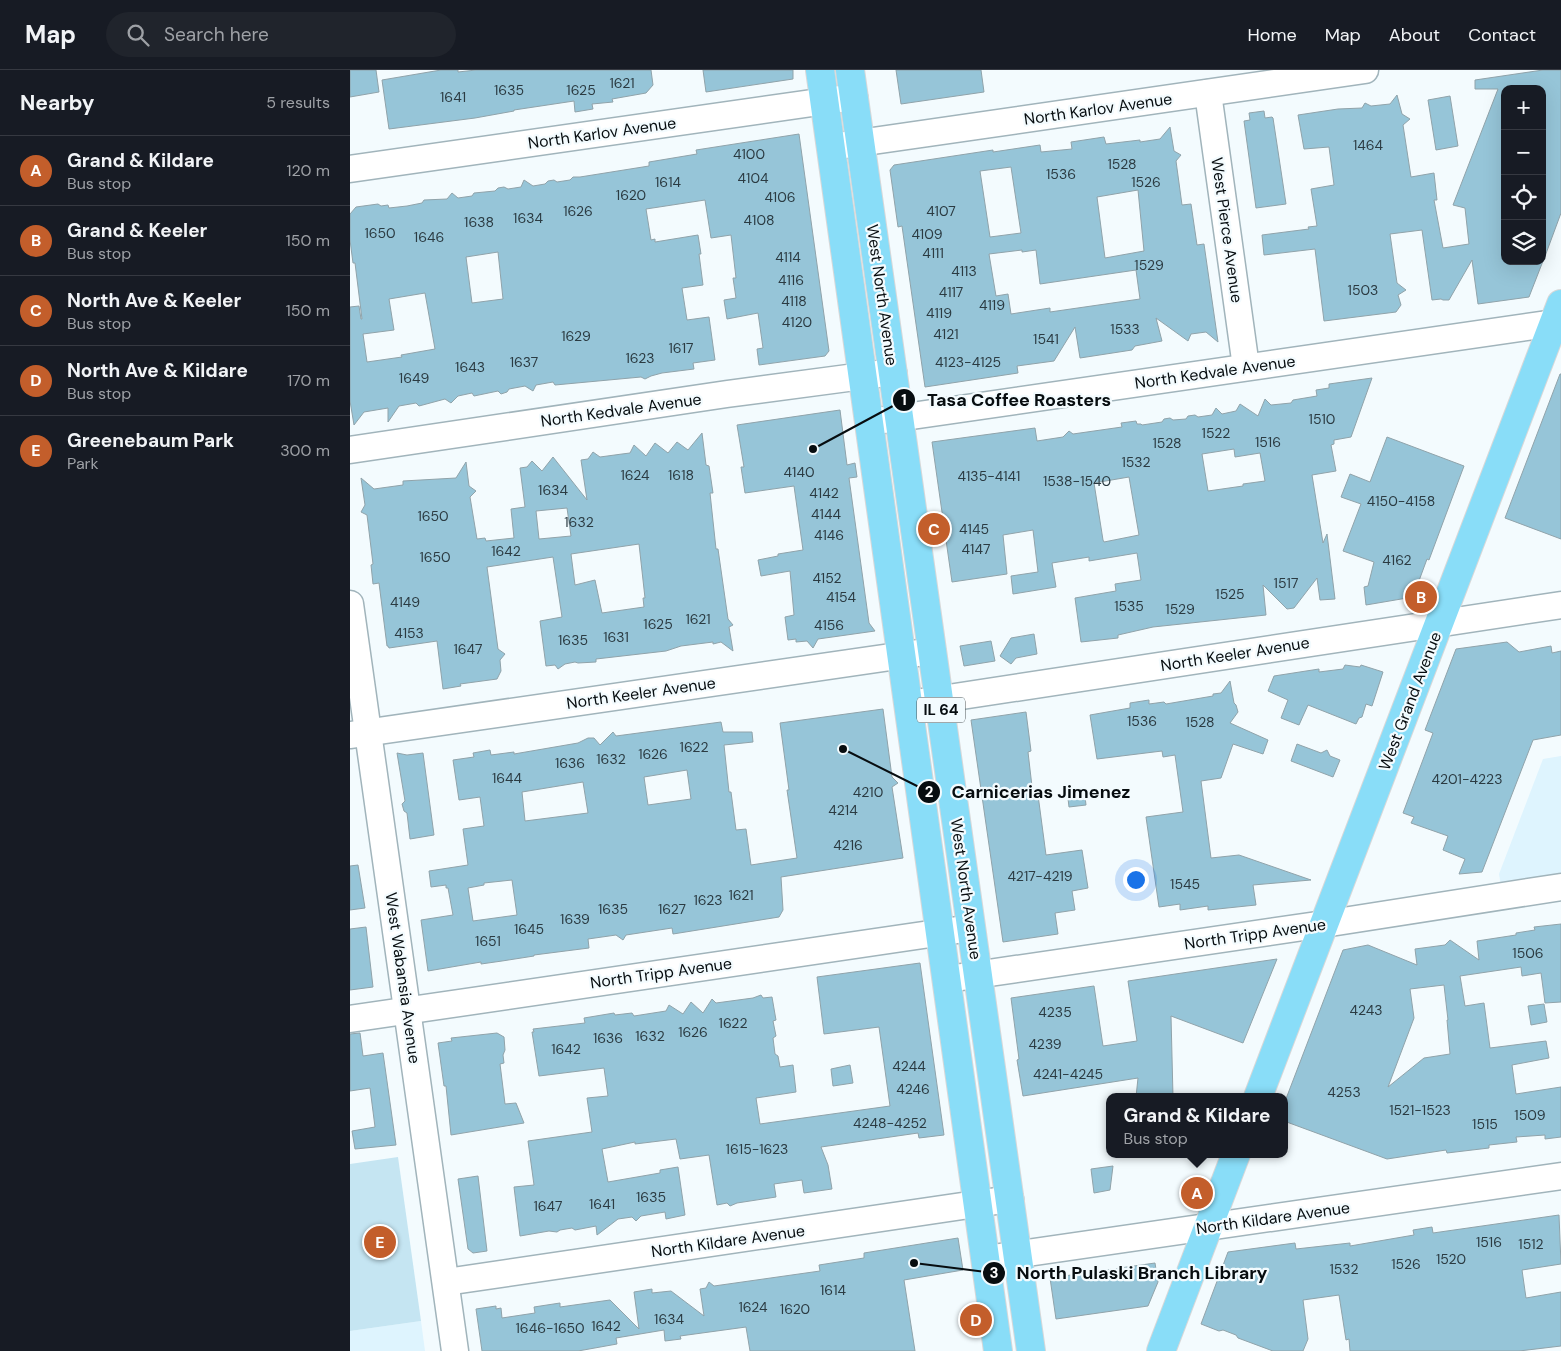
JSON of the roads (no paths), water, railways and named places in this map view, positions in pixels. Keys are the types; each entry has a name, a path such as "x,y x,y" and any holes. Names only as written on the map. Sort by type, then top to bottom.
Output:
{"main road":[{"name":"West North Avenue","path":"820,70 948,979 998,1351"},
{"name":"West North Avenue","path":"850,70 1031,1351"},
{"name":"West Grand Avenue","path":"1260,1093 1559,316"},
{"path":"1161,1351 1234,1158"}],"street":[{"name":"North Karlov Avenue","path":"832,147 1365,70"},
{"name":"West Pierce Avenue","path":"1208,93 1246,367"},
{"name":"North Karlov Avenue","path":"350,169 854,97"},
{"name":"North Kedvale Avenue","path":"870,422 1246,367 1559,316"},
{"name":"North Kedvale Avenue","path":"350,450 727,394 893,372"},
{"name":"West Wabansia Avenue","path":"350,604 359,734 407,1010 455,1351"},
{"name":"North Keeler Avenue","path":"909,704 1561,605"},
{"name":"North Keeler Avenue","path":"359,734 932,650"},
{"name":"North Tripp Avenue","path":"948,979 1561,887"},
{"name":"North Tripp Avenue","path":"350,1019 971,928"},
{"name":"North Kildare Avenue","path":"986,1259 1561,1176"},
{"name":"North Kildare Avenue","path":"446,1282 1010,1199"}],"place":[{"name":"Tasa Coffee Roasters","path":"813,449"},
{"name":"North Ave & Keeler","path":"934,529"},
{"name":"Grand & Keeler","path":"1421,597"},
{"name":"Carnicerias Jimenez","path":"843,749"},
{"name":"Grand & Kildare","path":"1197,1193"},
{"name":"Greenebaum Park","path":"380,1242"},
{"name":"North Pulaski Branch Library","path":"914,1263"},
{"name":"North Ave & Kildare","path":"976,1320"}]}
